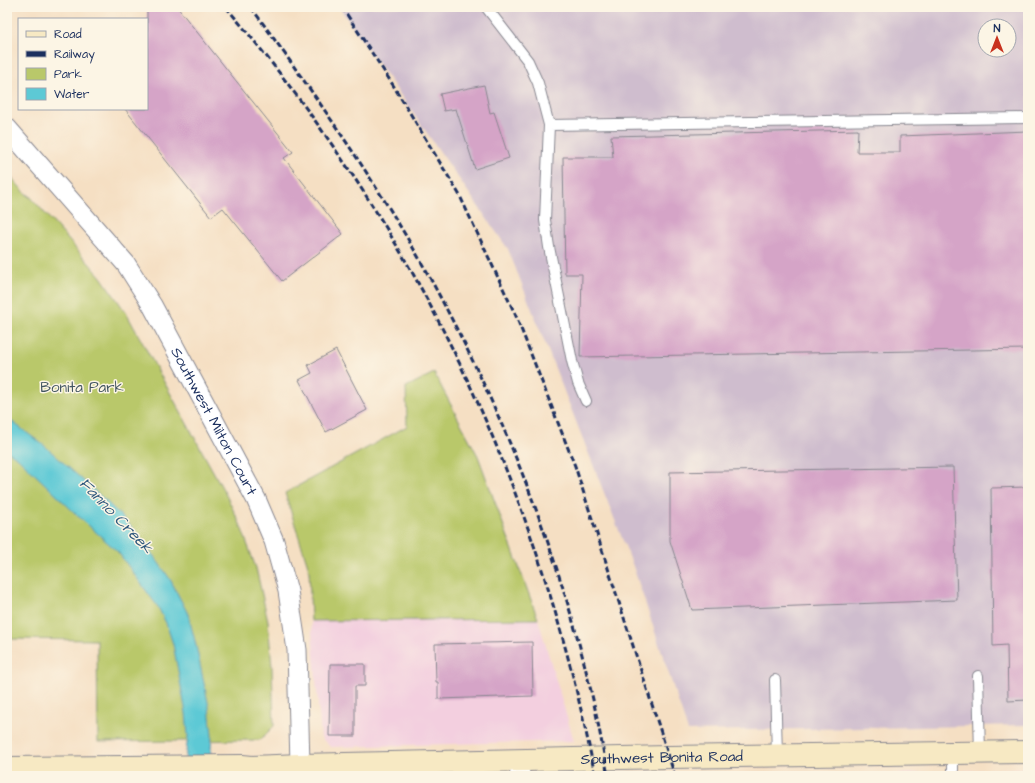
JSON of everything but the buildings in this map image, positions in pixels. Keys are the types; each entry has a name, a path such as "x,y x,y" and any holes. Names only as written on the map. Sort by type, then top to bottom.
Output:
{"main road":[{"name":"Southwest Bonita Road","path":"7,768 252,767 300,765 520,768 669,756 777,756 1028,752"}],"street":[{"name":"Southwest Milton Court","path":"7,128 126,264 152,305 256,499 274,541 288,591 297,650 300,765"}],"lane":[{"path":"486,7 528,61 538,83 549,124 545,220 572,361 578,383 586,401"},
{"path":"549,124 1028,118"},
{"path":"978,676 980,753"},
{"path":"775,680 777,756"},
{"path":"952,754 953,776"}],"shaded area":[{"path":"339,7 1028,7 1028,725 688,731 633,566 508,249"},
{"path":"538,619 574,741 331,747 321,738 311,621"},
{"path":"1028,768 1028,776 857,776"}],"green space":[{"name":"Bonita Park","path":"7,173 30,198 28,194 101,277 125,311 225,493 240,524 256,568 268,621 272,667 274,726 260,740 98,742 97,640 7,639"},
{"path":"434,373 478,456 538,619 311,621 309,569 285,493 407,426 406,387"}],"water":[{"name":"Fanno Creek","path":"7,418 46,447 106,501 132,527 170,579 188,614 209,707 212,735 209,776 183,776 188,736 186,713 173,644 166,623 158,607 118,552 18,458 7,451"}],"railway":[{"path":"226,7 300,100 367,198 408,265 470,386 498,449 545,578 581,709 595,776"},
{"path":"251,7 330,118 385,202 434,286 483,382 502,424 536,509 565,595 592,695 608,776"},
{"path":"342,7 393,85 459,194 516,316 575,466 675,776"}]}
